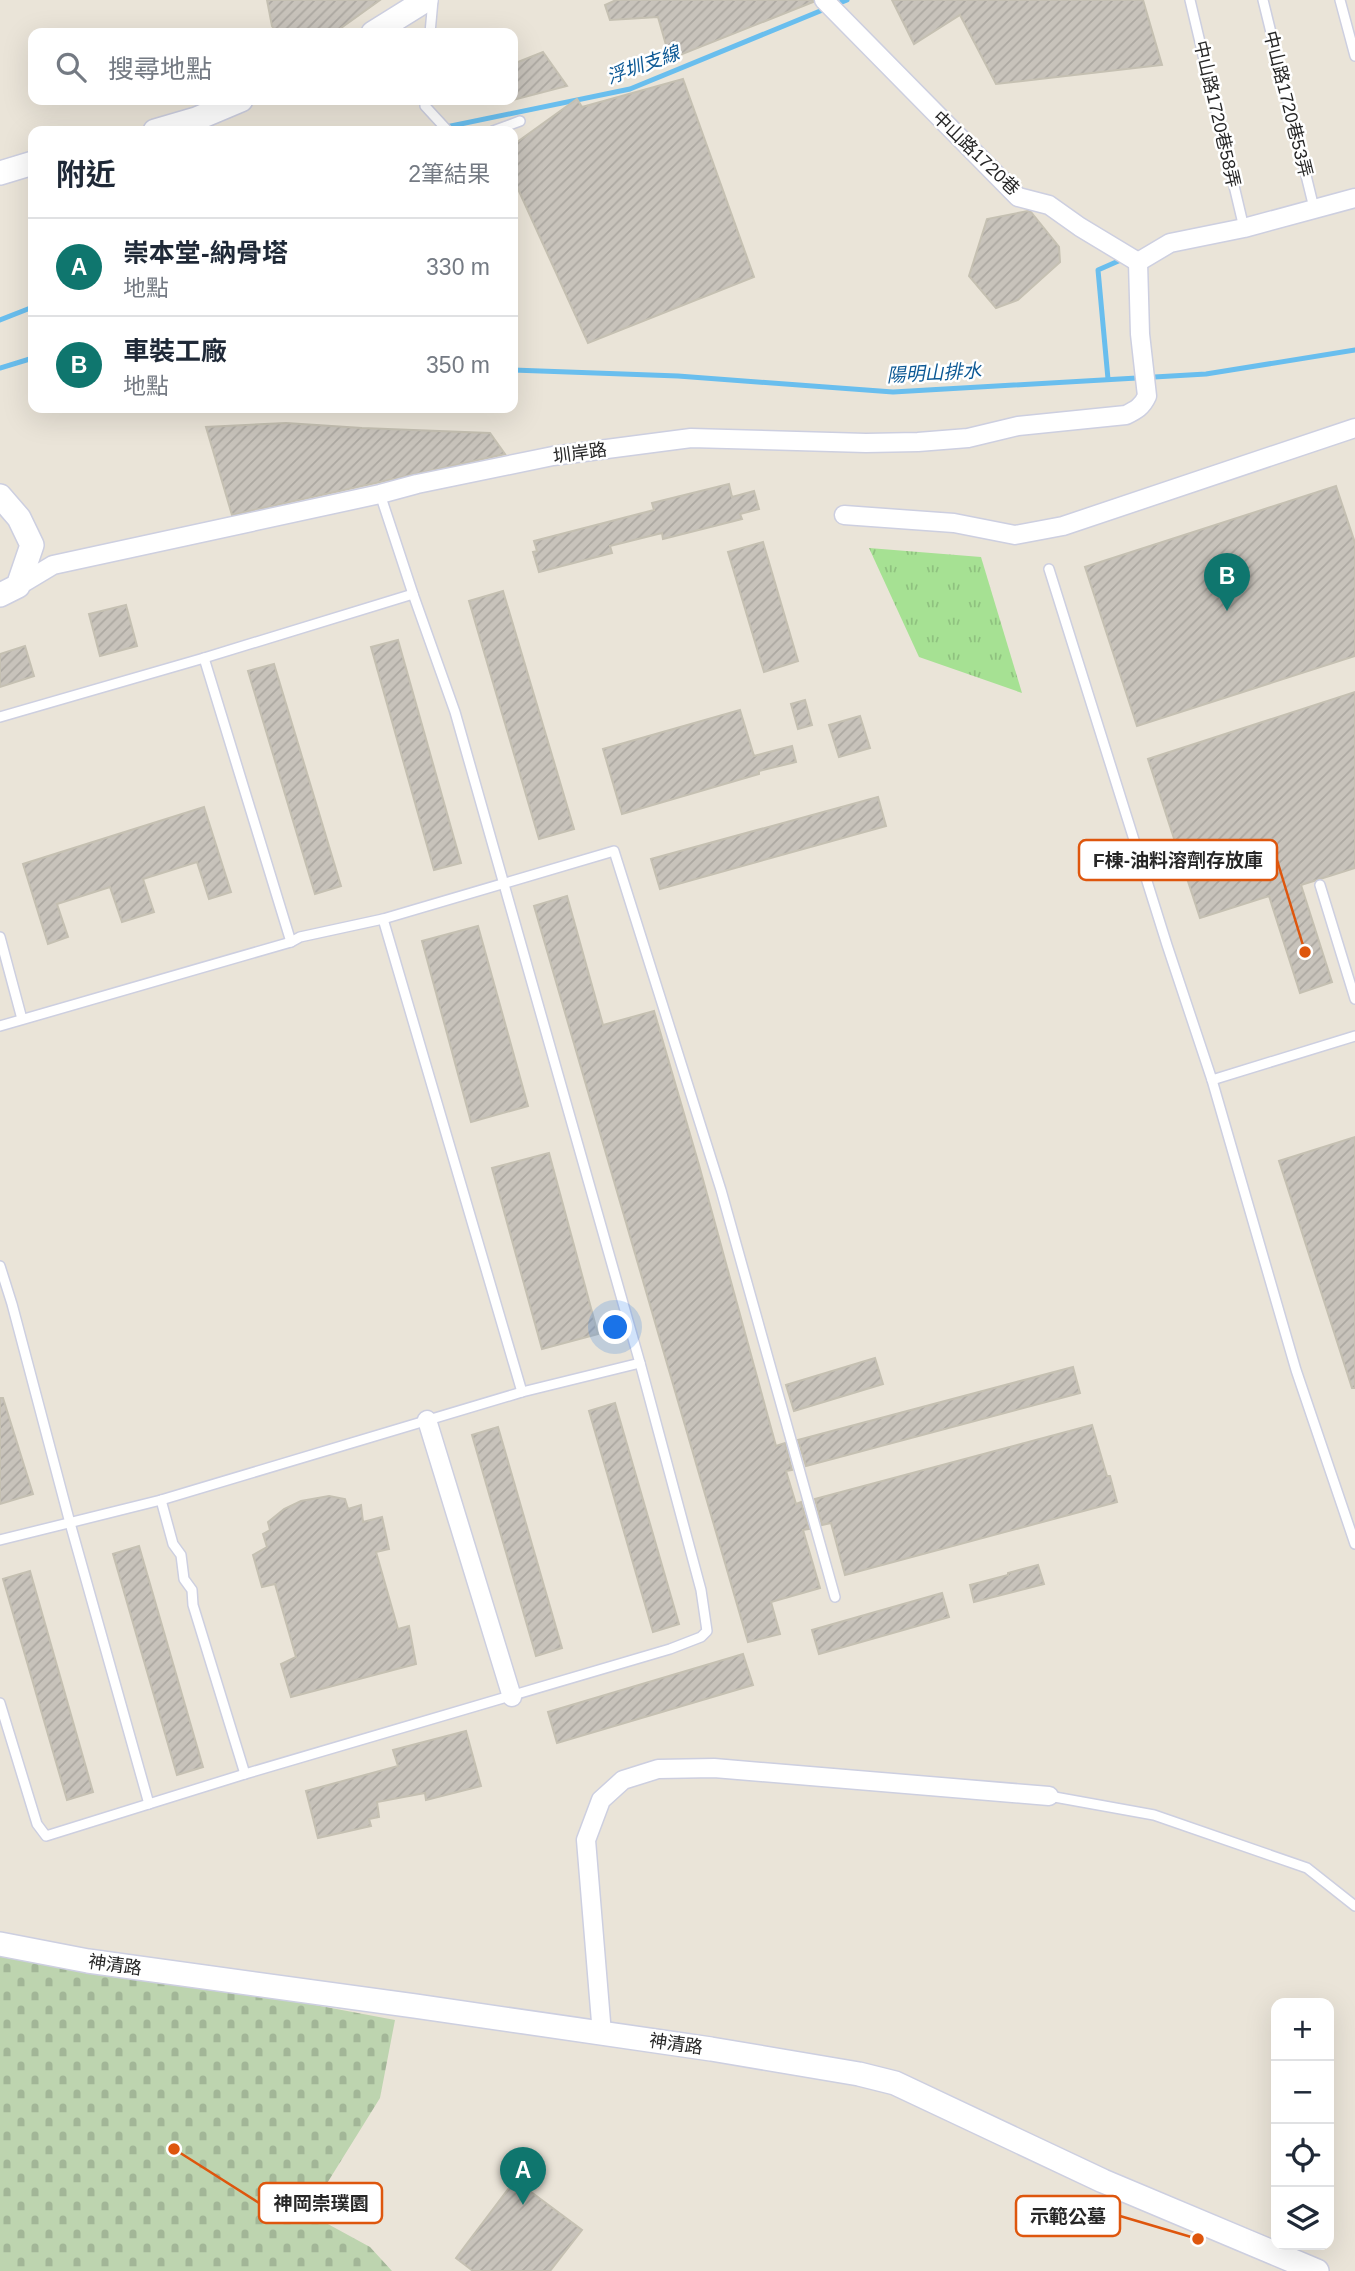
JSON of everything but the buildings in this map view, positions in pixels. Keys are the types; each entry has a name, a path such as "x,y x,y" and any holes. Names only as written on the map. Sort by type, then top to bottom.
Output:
{"street":[{"path":"381,28 426,0"},
{"name":"中山路1720巷","path":"824,0 1018,197 1049,205 1080,228 1138,262"},
{"path":"171,126 228,105"},
{"path":"0,173 28,165"},
{"path":"1138,262 1170,243 1244,228 1355,198"},
{"name":"圳岸路","path":"9,590 53,565 553,456 691,438 918,442 968,438 1018,426 1126,415 1138,410 1147,396 1140,334 1138,262"},
{"path":"844,515 954,523 1015,535 1063,526 1355,428"},
{"path":"0,496 19,518 32,545 9,590"},
{"path":"427,1420 512,1697"},
{"path":"602,2034 586,1840 601,1800 623,1780 658,1769 714,1768 1049,1796"},
{"name":"神清路","path":"0,1944 88,1961 832,2069 895,2083 1103,2181 1317,2271"}],"lane":[{"path":"430,28 433,0"},
{"name":"中山路1720巷58弄","path":"1190,0 1244,228"},
{"name":"中山路1720巷53弄","path":"1262,0 1314,208"},
{"path":"1340,0 1355,56"},
{"path":"425,105 444,126"},
{"path":"506,126 520,121"},
{"path":"0,1703 37,1824 46,1836 245,1773 670,1649 701,1637 707,1631 701,1590 640,1363 455,712 380,494"},
{"path":"1049,569 1167,946 1212,1080 1296,1370 1355,1544"},
{"path":"0,717 413,594"},
{"path":"204,658 291,943"},
{"path":"0,1026 291,943 300,937 383,919 614,851 721,1190 835,1597"},
{"path":"1320,885 1355,999"},
{"path":"383,919 522,1392"},
{"path":"0,937 22,1019"},
{"path":"1212,1080 1355,1036"},
{"path":"0,1266 149,1804"},
{"path":"0,1539 161,1500 522,1392 640,1363"},
{"path":"161,1500 173,1544 181,1555 184,1579 192,1590 192,1605 245,1773"},
{"path":"1049,1796 1154,1815 1307,1868 1355,1906"}],"green space":[{"path":"869,548 981,557 1022,693 919,657"},
{"path":"0,1946 395,2020 380,2098 316,2201 326,2223 370,2247 392,2271 0,2271"}],"waterway":[{"name":"浮圳支線","path":"451,126 630,89 847,0"},
{"path":"1108,379 1098,270 1123,259"},
{"name":"浮圳支線","path":"0,320 28,309"},
{"name":"陽明山排水","path":"518,370 678,376 893,392 1206,374 1355,350"},
{"name":"陽明山排水","path":"0,368 28,360"}],"place":[{"name":"車裝工廠","path":"1227,611"},
{"name":"F棟-油料溶劑存放庫","path":"1305,952"},
{"name":"神岡崇璞園","path":"174,2149"},
{"name":"崇本堂-納骨塔","path":"523,2205"},
{"name":"示範公墓","path":"1198,2239"}]}
